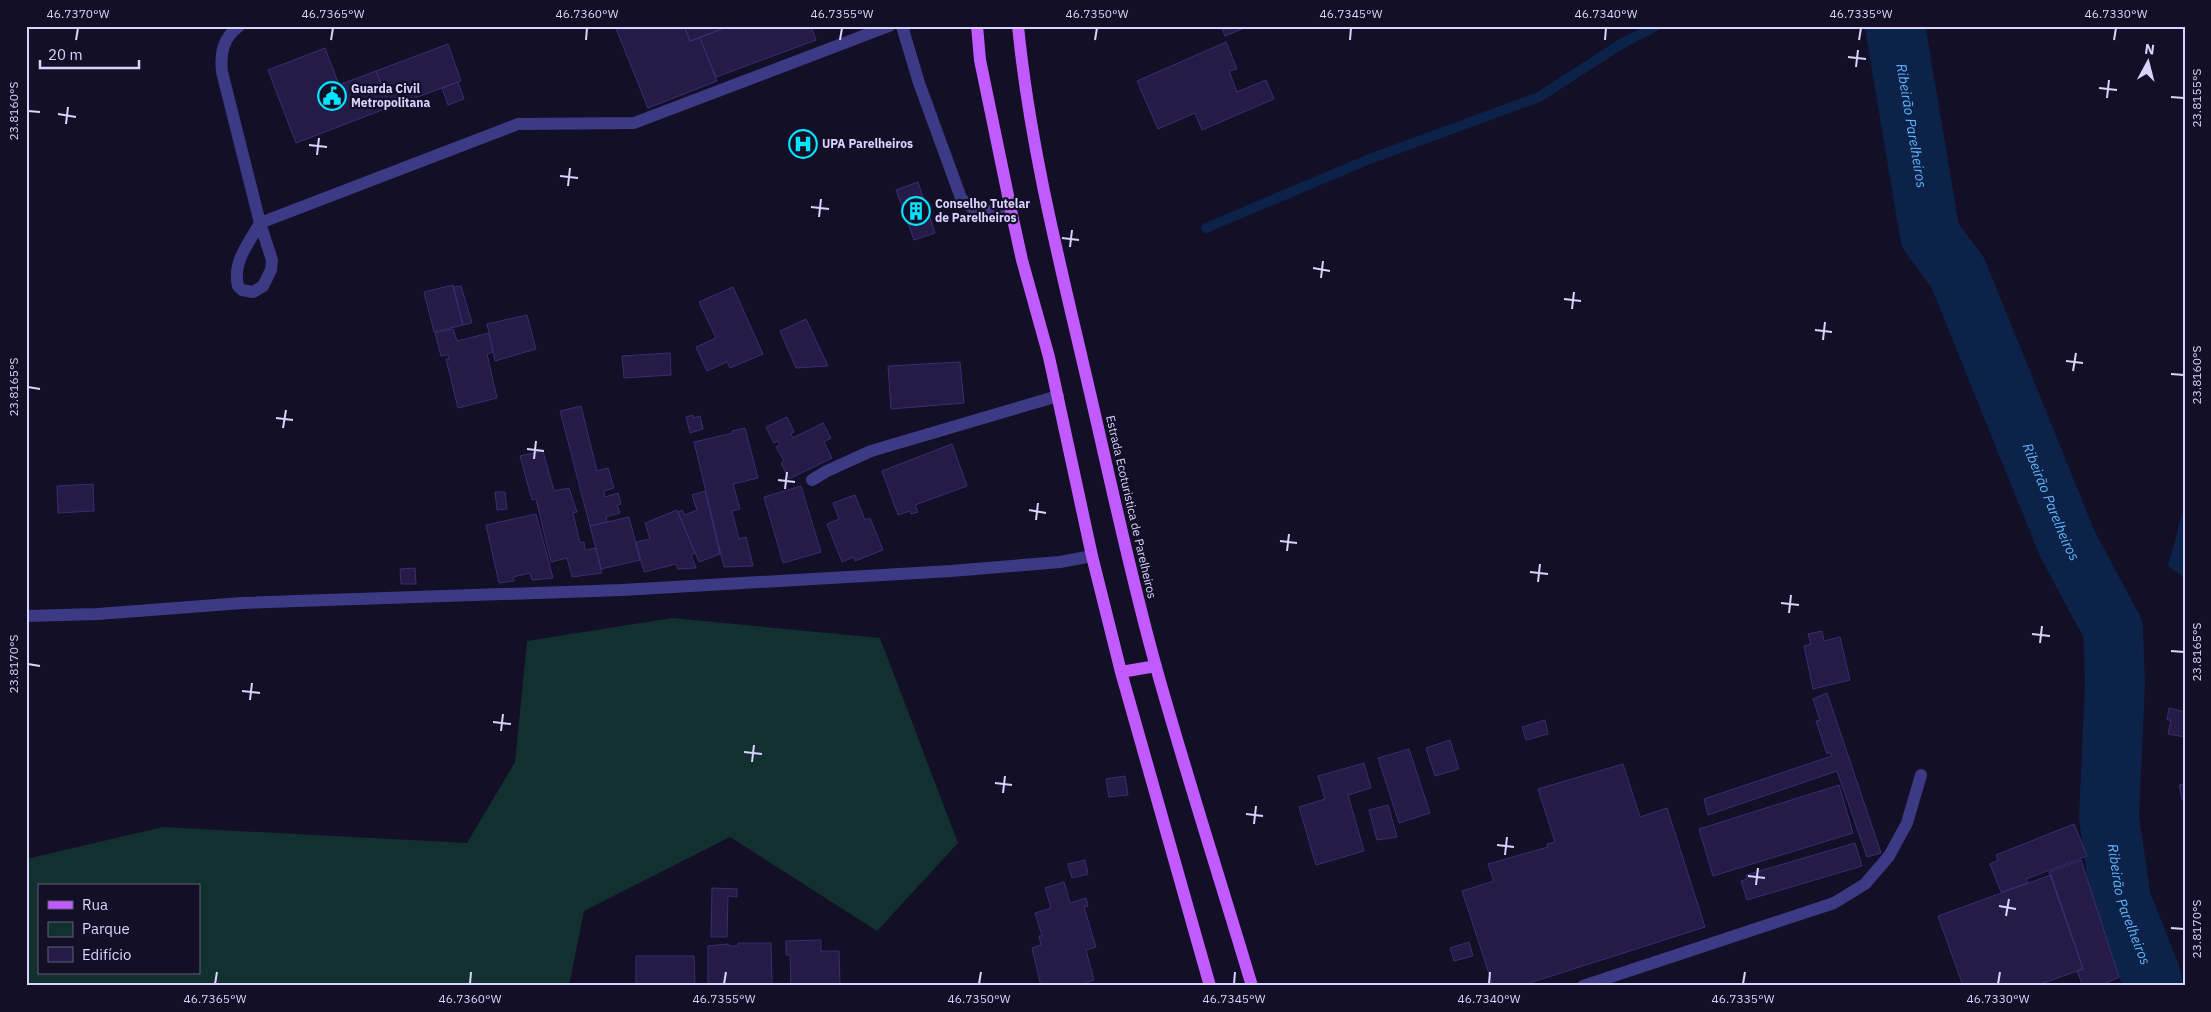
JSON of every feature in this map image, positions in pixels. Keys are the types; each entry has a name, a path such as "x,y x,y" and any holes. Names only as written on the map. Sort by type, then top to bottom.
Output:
{"main road":[{"path":"977,26 980,60 1011,210 1058,396 1092,556 1122,672 1210,986"},
{"name":"Estrada Ecoturistica de Parelheiros","path":"1018,26 1034,132 1064,281 1156,666 1252,986"},
{"path":"1122,672 1156,666"}],"street":[{"path":"239,26 222,48 221,65 260,223 272,264 262,286 253,292 248,292 238,286 236,279 237,265 240,256 260,223 518,124 634,122 889,26"},
{"path":"902,26 919,83 961,198 967,206 976,211 1011,210"},
{"path":"812,480 871,451 1058,396"},
{"path":"26,616 98,614 242,603 622,590 843,578 1060,562 1092,556"},
{"path":"1583,986 1834,903 1865,884 1889,856 1907,823 1921,775"}],"green space":[{"path":"672,618 880,638 958,843 877,931 730,837 584,911 569,986 26,986 26,859 163,827 467,843 515,762 527,641"}],"water":[{"path":"2185,502 2185,578 2168,566"}],"building":[{"path":"615,26 684,26 690,41 700,38 717,81 648,108"},
{"path":"684,26 729,26 690,41"},
{"path":"729,26 811,26 816,40 716,77 700,38"},
{"path":"1221,26 1249,26 1225,36"},
{"path":"1226,42 1237,69 1229,71 1237,92 1266,80 1274,99 1202,130 1195,113 1158,129 1137,81"},
{"path":"448,44 461,81 390,107 376,71"},
{"name":"Guarda Civil Metropolitana","path":"325,48 339,85 376,71 390,107 296,143 268,70"},
{"path":"458,82 464,99 448,105 442,88"},
{"name":"Conselho Tutelar de Parelheiros","path":"918,182 935,233 914,240 896,190"},
{"path":"453,285 463,325 434,332 424,292"},
{"path":"461,286 472,323 463,325 453,287"},
{"path":"733,287 763,354 730,368 727,362 707,371 696,347 716,338 699,302"},
{"path":"527,315 536,349 495,361 487,324"},
{"path":"806,319 828,366 796,368 780,331"},
{"path":"453,329 457,341 489,333 493,352 487,354 497,398 458,408 446,359 449,359 448,355 441,356 435,333"},
{"path":"670,353 671,375 624,378 622,356"},
{"path":"960,362 964,403 891,409 888,366"},
{"path":"581,406 597,471 608,468 614,488 604,491 605,497 618,493 621,504 617,505 620,513 606,517 607,522 590,526 560,411"},
{"path":"693,415 693,418 700,416 703,429 690,433 686,417"},
{"path":"787,417 794,432 791,434 793,438 823,423 831,438 824,442 832,458 789,479 781,463 784,461 776,447 780,445 777,441 774,443 766,427"},
{"path":"745,428 758,478 733,484 740,509 732,511 739,539 746,537 753,566 724,567 694,442 733,433 732,431"},
{"path":"952,444 967,486 915,505 918,512 911,514 910,511 898,515 882,471"},
{"path":"543,451 554,491 569,488 577,512 573,513 580,543 584,542 585,550 596,548 602,573 572,577 567,558 551,562 536,499 532,500 520,456"},
{"path":"93,484 94,511 58,513 57,486"},
{"path":"801,486 821,552 783,563 764,497"},
{"path":"705,491 720,554 699,562 678,512 682,510 685,515 697,510 692,495"},
{"path":"495,492 505,492 507,509 497,510"},
{"path":"855,495 865,520 870,518 883,550 855,561 854,557 842,562 827,524 839,519 833,503"},
{"path":"677,510 695,553 691,555 696,568 678,569 676,564 644,572 636,542 650,539 645,523"},
{"path":"536,514 553,578 532,580 530,573 513,577 514,581 499,583 486,525"},
{"path":"629,517 640,560 601,569 590,526"},
{"path":"415,568 416,584 401,584 400,569"},
{"path":"1822,631 1824,641 1840,637 1850,680 1813,689 1804,646 1811,644 1808,634"},
{"path":"1827,693 1881,853 1867,857 1837,771 1708,815 1704,799 1832,756 1830,752 1827,754 1816,721 1820,720 1813,699"},
{"path":"2169,708 2185,712 2185,737 2168,734 2171,720 2167,720"},
{"path":"1545,720 1548,734 1526,740 1522,727"},
{"path":"1450,740 1459,769 1435,776 1426,748"},
{"path":"1409,749 1430,813 1399,823 1378,758"},
{"path":"1364,763 1371,788 1348,795 1364,851 1316,865 1299,807 1325,799 1318,776"},
{"path":"1623,764 1640,817 1667,808 1705,927 1520,986 1493,986 1462,891 1494,881 1488,864 1548,847 1547,844 1555,842 1538,789"},
{"path":"1125,776 1128,795 1109,797 1106,779"},
{"path":"2185,784 2185,801 2182,799 2179,785"},
{"path":"1839,785 1853,833 1713,876 1699,829"},
{"path":"1388,805 1397,837 1377,840 1369,810"},
{"path":"2074,824 2087,856 2026,879 2028,883 2001,892 1990,864 1998,860 1996,855"},
{"path":"1855,843 1862,866 1747,900 1741,881 1747,879 1746,875"},
{"path":"1085,860 1088,874 1072,878 1068,864"},
{"path":"2081,860 2119,977 2100,986 2083,986 2077,971 2083,969 2049,872"},
{"path":"2051,875 2083,969 2035,986 1963,986 1938,916"},
{"path":"1064,882 1070,903 1086,898 1088,906 1084,907 1096,947 1086,950 1094,980 1077,986 1041,986 1032,948 1041,945 1039,936 1042,936 1035,913 1051,908 1045,888"},
{"path":"712,888 737,889 737,897 728,896 727,937 711,937"},
{"path":"821,940 821,951 839,951 840,986 791,986 790,955 786,955 786,941"},
{"path":"1469,942 1473,956 1454,961 1450,948"},
{"path":"738,943 771,943 772,986 708,986 708,946 728,944 729,946 738,946"},
{"path":"636,956 694,956 695,986 636,986"}],"waterway":[{"path":"1206,228 1367,160 1539,97 1621,44 1656,26"},
{"name":"Ribeirão Parelheiros","path":"1895,26 1930,235 1958,273 2067,543 2113,629 2115,683 2109,818 2121,900 2151,976 2153,986"}],"place":[{"name":"Guarda Civil Metropolitana","path":"332,96"},
{"name":"UPA Parelheiros","path":"803,144"},
{"name":"Conselho Tutelar de Parelheiros","path":"916,211"}]}
